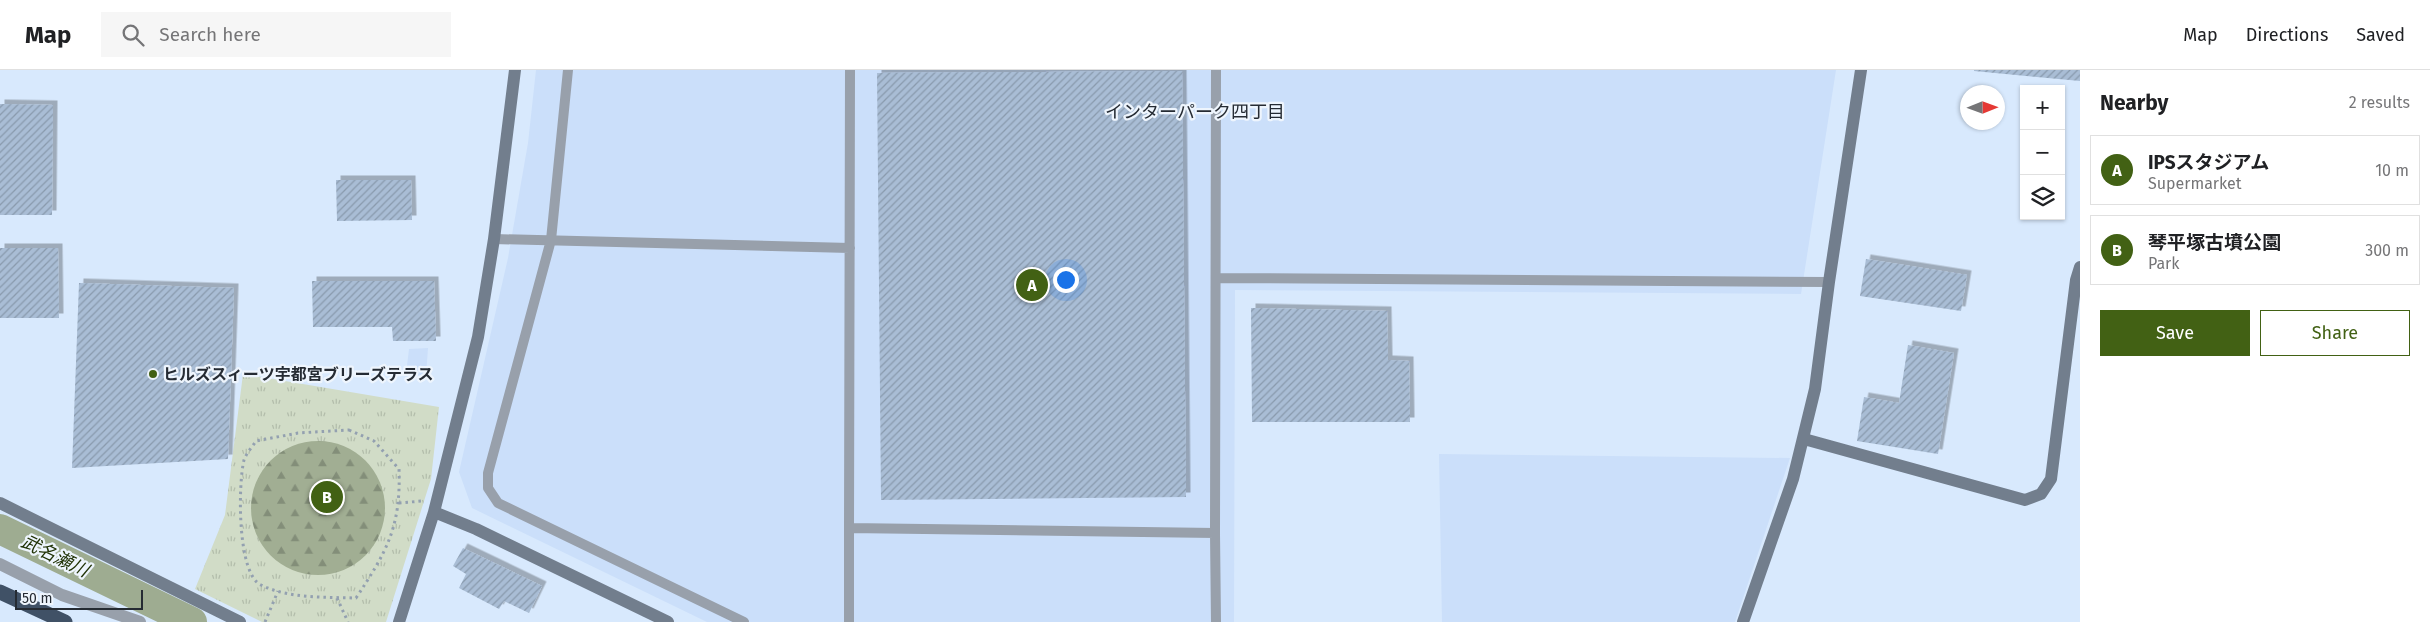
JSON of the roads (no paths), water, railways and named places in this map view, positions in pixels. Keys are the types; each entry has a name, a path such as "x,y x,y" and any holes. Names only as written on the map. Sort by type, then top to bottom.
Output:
{"highway":[{"path":"0,592 65,622"}],"street":[{"path":"399,622 438,498 478,337 494,239 515,70"},
{"path":"1743,622 1793,480 1815,389 1861,70"},
{"path":"1804,439 2024,500 2041,494 2051,479 2060,393 2076,280 2080,267"},
{"path":"0,503 240,622"},
{"path":"434,512 476,529 668,622"},
{"path":"0,564 62,595 140,622"}],"lane":[{"path":"568,70 551,240 488,473 488,488 498,504 744,622"},
{"path":"849,622 850,70"},
{"path":"1216,70 1216,622"},
{"path":"494,239 850,248"},
{"path":"1216,278 1829,282"},
{"path":"850,528 1215,533"}],"waterway":[{"name":"武名瀬川","path":"0,529 192,622"}],"place":[{"name":"IPSスタジアム","path":"1032,285"},
{"name":"ヒルズスィーツ宇都宮ブリーズテラス","path":"153,374"},
{"name":"琴平塚古墳公園","path":"327,497"}],"district":[{"name":"インターパーク四丁目","path":"1195,112"}]}
